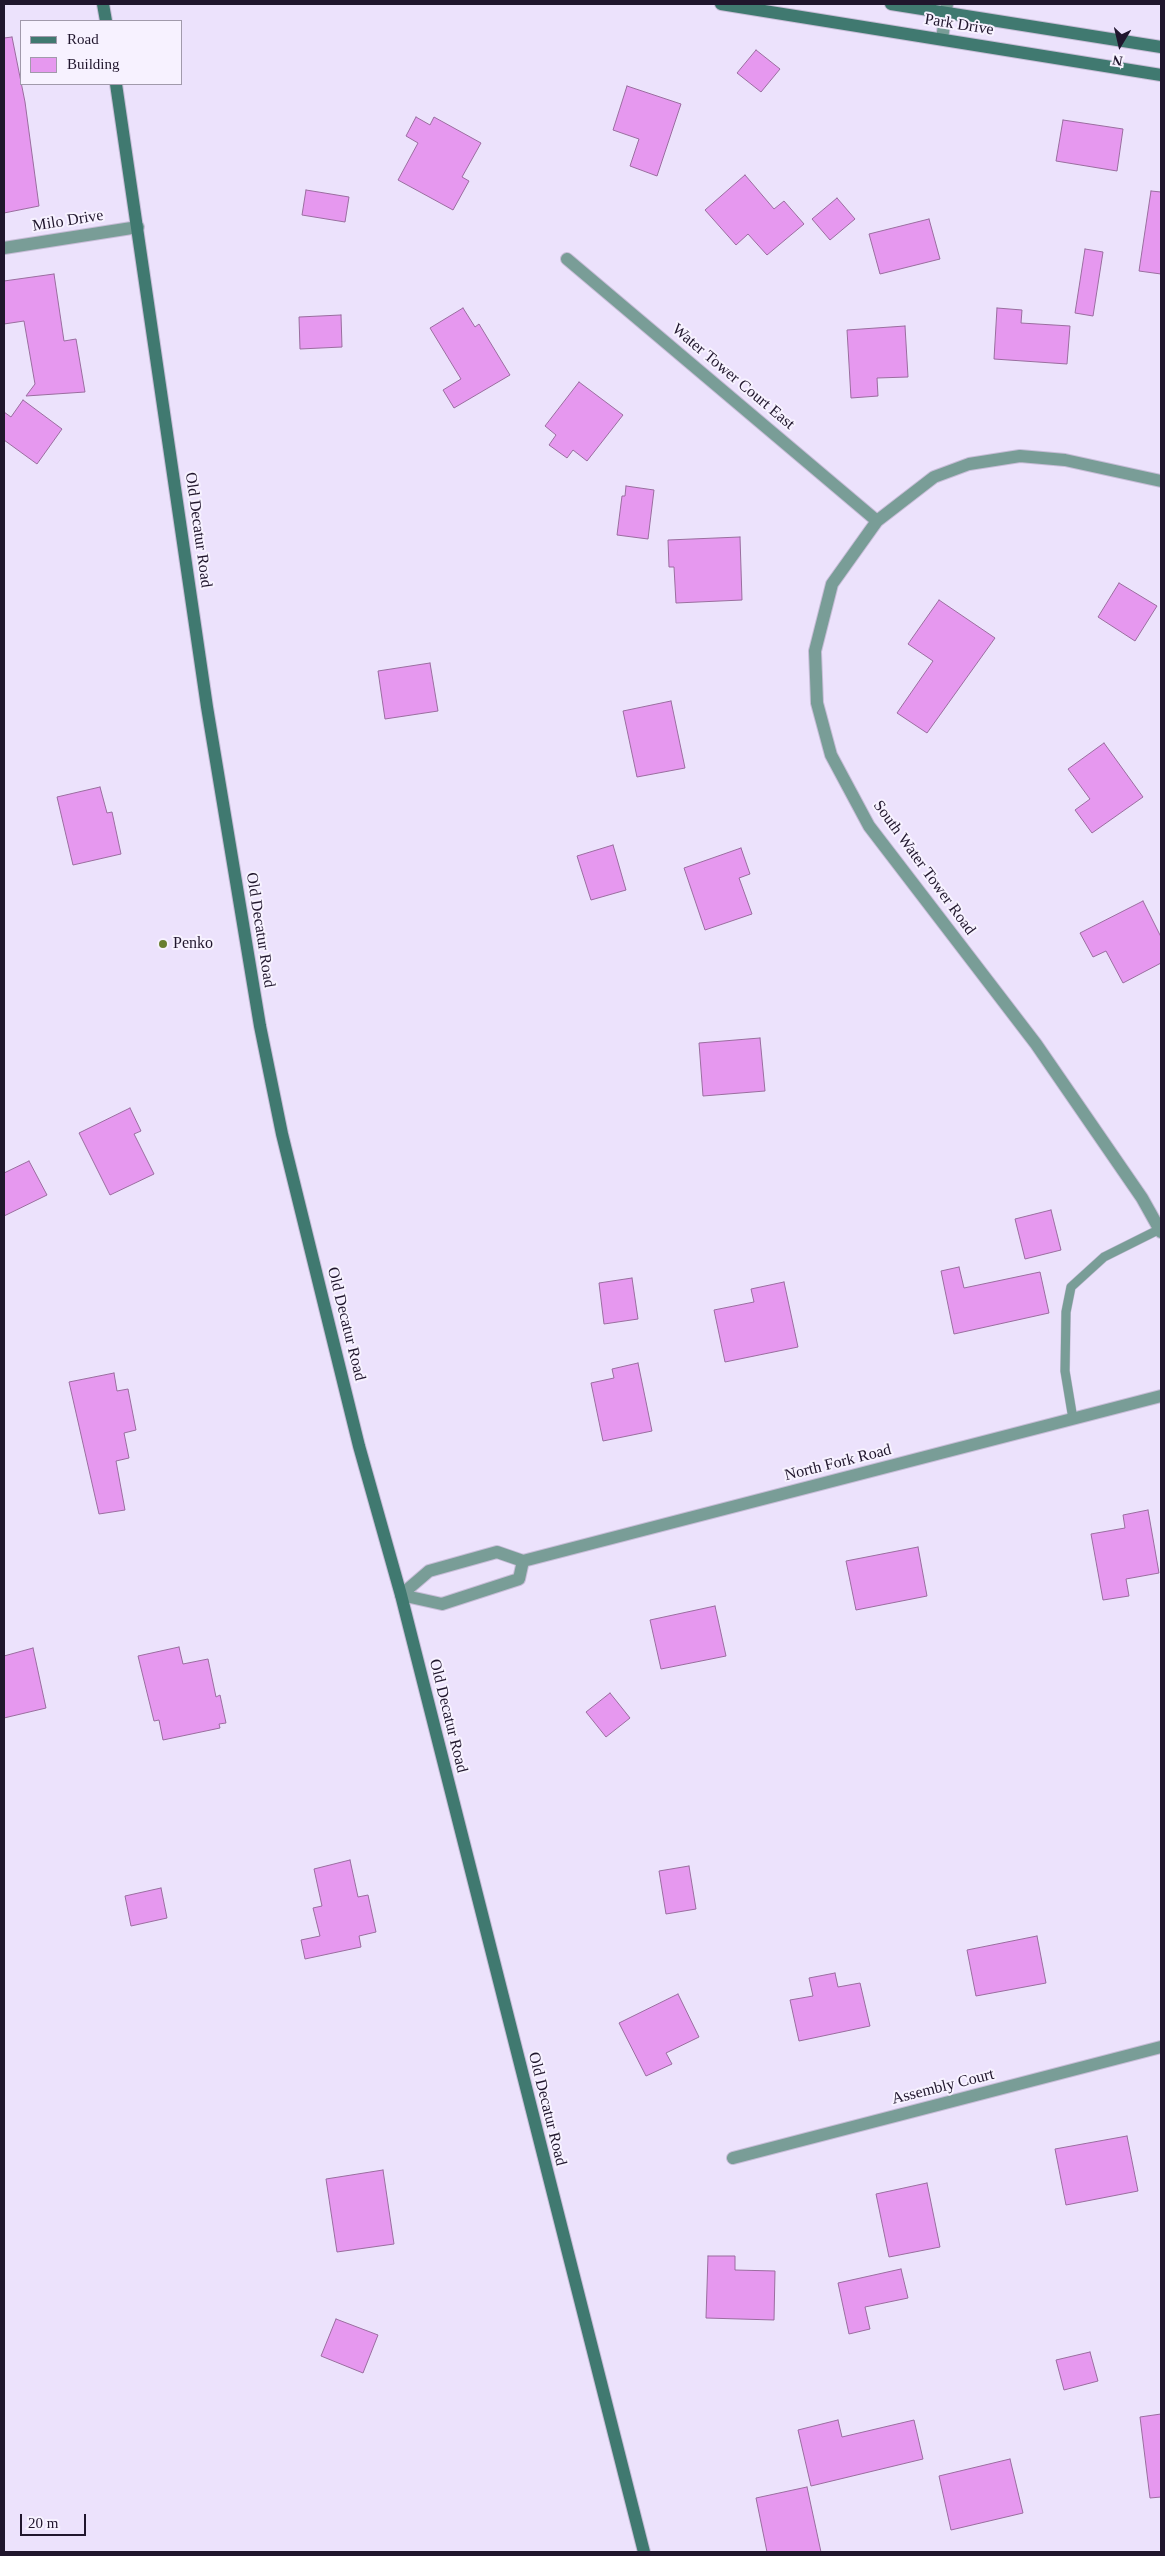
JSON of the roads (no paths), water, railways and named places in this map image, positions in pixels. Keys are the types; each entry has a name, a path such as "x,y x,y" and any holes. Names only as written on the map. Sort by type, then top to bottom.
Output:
{"street":[{"path":"103,4 106,20"},
{"name":"Park Drive","path":"722,4 1161,75"},
{"name":"Park Drive","path":"891,4 947,8 1161,47"},
{"path":"942,39 947,8"},
{"name":"Old Decatur Road","path":"116,85 207,707 260,1026 282,1134 354,1427 401,1595 644,2552"},
{"name":"Milo Drive","path":"4,248 138,227"},
{"name":"Water Tower Court East","path":"567,259 877,521"},
{"name":"South Water Tower Road","path":"1160,1230 1142,1198 1036,1044 927,904 870,826 831,755 817,704 815,651 832,584 877,521 934,477 969,464 1020,456 1065,460 1161,481"},
{"name":"North Fork Road","path":"523,1561 1161,1396"},
{"path":"497,1552 523,1561 519,1579 442,1604 401,1595 429,1571 497,1552"},
{"name":"Assembly Court","path":"733,2158 1161,2047"}],"lane":[{"path":"1073,1419 1065,1371 1066,1312 1071,1288 1104,1257 1160,1230"}],"place":[{"name":"Penko","path":"163,944"}]}
